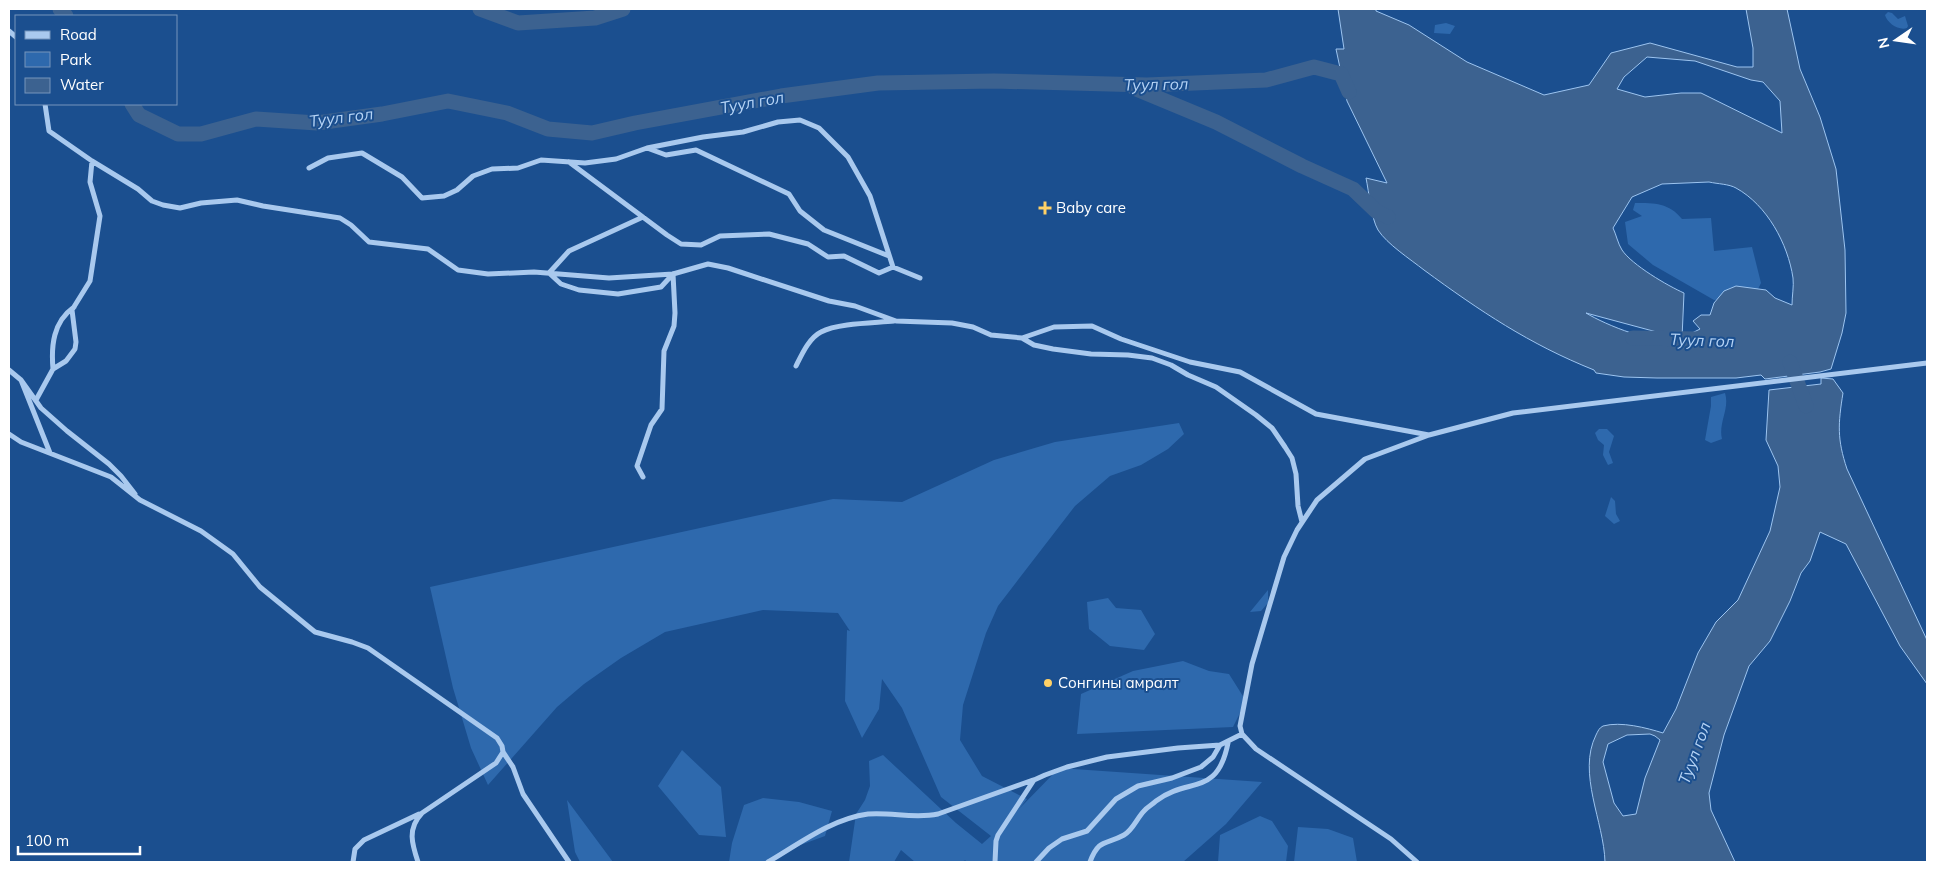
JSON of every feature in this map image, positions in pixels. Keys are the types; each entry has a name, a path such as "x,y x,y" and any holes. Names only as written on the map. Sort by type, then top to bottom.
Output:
{"street":[{"path":"46,105 49,131 92,162 138,189 152,201 163,205 180,208 201,203 237,200 340,218 351,225 369,242 428,249 458,270 488,274 548,273 609,278 673,274 708,264 728,268 829,301 855,306 896,321"},
{"path":"309,168 328,158 362,153 402,177 422,198 444,196 457,190 473,176 492,169 518,168 541,160 585,163 616,159 647,148 703,137 743,132 778,122 800,120 819,128 848,157 870,196 893,267"},
{"path":"647,148 666,154 696,150 789,194 800,211 824,230 889,256"},
{"path":"53,369 52,350 54,334 65,314 74,307 88,287 94,262 95,240 100,216 90,182 92,162"},
{"path":"568,162 681,244 701,245 720,236 768,234 808,244 828,258 844,256 879,273 893,267 920,278"},
{"path":"548,273 569,252 643,217"},
{"path":"548,273 561,284 579,290 618,294 661,287 673,274"},
{"path":"643,477 637,466 651,426 662,409 664,352 674,326 673,274"},
{"path":"36,400 53,369 66,361 76,349 72,314 74,307"},
{"path":"796,366 807,346 821,332 844,326 896,321 952,323 990,335 1022,338 1054,327 1092,326 1121,339 1190,362 1240,372 1316,414 1429,435"},
{"path":"1022,338 1034,345 1053,349 1091,354 1128,354 1152,358 1171,364 1188,375 1216,387 1272,428 1286,447 1292,458 1296,474 1298,506 1302,522"},
{"path":"1416,862 1391,839 1256,749 1242,734 1240,726 1252,664 1284,557 1302,522 1317,500 1366,459 1429,435 1513,413 1927,363"},
{"path":"9,370 21,380 36,400 66,431 109,464 140,500"},
{"path":"21,380 50,453"},
{"path":"9,434 21,442 111,477 140,500 201,531 233,554 260,587 315,632 368,648 497,738 512,767 522,794 569,862"},
{"path":"768,862 827,828 851,817 869,814 916,816 938,814 1067,767 1107,757 1220,745 1228,743 1242,734"},
{"path":"1090,862 1104,841 1125,834 1143,811 1166,794 1202,783 1216,774 1225,758 1228,743"},
{"path":"1036,862 1049,848 1062,839 1088,831 1116,798 1138,786 1172,778 1200,767 1213,757 1220,745"},
{"path":"353,862 355,849 364,840 422,813 496,763 504,752"},
{"path":"995,862 998,834 1034,780"},
{"path":"418,862 411,832 415,820 422,813"}],"green space":[{"path":"1888,12 1898,19 1905,16 1907,28 1900,28 1891,23 1885,15"},
{"path":"1446,23 1455,26 1450,34 1434,33 1435,25"},
{"path":"1635,203 1649,203 1667,207 1682,219 1711,218 1714,251 1752,247 1761,283 1754,297 1714,300 1653,265 1628,244 1625,222 1642,216 1633,210"},
{"path":"1725,393 1726,405 1721,427 1722,439 1711,443 1705,440 1711,397"},
{"path":"1179,423 1184,434 1168,449 1141,465 1110,476 1075,506 998,606 986,633 963,705 960,740 982,776 1027,799 1019,809 1059,768 1262,782 1226,824 1183,862 964,862 966,860 961,862 915,862 901,850 894,862 849,862 856,814 865,800 870,786 869,761 883,755 956,823 982,844 991,836 941,797 902,708 882,679 879,709 862,738 845,701 847,630 850,631 838,613 763,610 665,632 621,658 584,684 557,707 488,785 471,748 453,688 430,587 833,499 902,502 994,460 1055,442"},
{"path":"1599,429 1607,429 1614,436 1609,452 1613,463 1608,465 1603,455 1604,445 1598,440 1595,433"},
{"path":"1611,497 1615,501 1616,514 1620,521 1614,524 1605,516"},
{"path":"1268,590 1268,603 1261,611 1250,612"},
{"path":"1108,598 1116,608 1141,610 1155,634 1144,650 1110,646 1089,629 1087,602"},
{"path":"1183,661 1209,671 1229,674 1246,701 1233,727 1077,734 1081,694 1133,671"},
{"path":"682,750 721,787 726,837 699,835 658,786"},
{"path":"763,798 799,802 832,811 825,836 784,851 765,862 729,862 732,843 744,805"},
{"path":"567,800 613,862 580,862 575,852"},
{"path":"1260,816 1272,821 1288,846 1286,862 1218,862 1220,835"},
{"path":"1298,827 1328,829 1353,838 1357,862 1294,862"}],"water":[{"path":"1338,9 1376,9 1376,11 1409,25 1467,62 1544,95 1589,85 1611,53 1650,43 1737,67 1753,67 1753,48 1746,9 1787,9 1800,69 1820,117 1836,169 1845,250 1846,313 1831,369 1765,379 1761,375 1736,378 1657,378 1624,377 1596,373 1594,370 1526,338 1485,313 1406,256 1387,241 1378,230 1372,212 1366,178 1387,183 1347,101 1336,49 1344,49","holes":["1647,57 1695,61 1751,80 1763,82 1780,101 1782,133 1701,93 1645,97 1617,89 1624,77","1709,182 1727,185 1736,188 1757,204 1774,227 1786,252 1793,278 1792,305 1775,298 1766,290 1736,286 1724,291 1714,303 1710,315 1701,315 1693,321 1700,329 1682,338 1684,293 1651,274 1627,256 1621,248 1613,228 1632,197 1662,184","1586,313 1679,338 1669,340 1645,337"]},
{"path":"1821,378 1833,379 1843,393 1839,431 1841,449 1847,469 1927,640 1927,684 1900,646 1846,544 1820,532 1810,561 1801,573 1790,601 1770,641 1749,666 1724,735 1709,793 1711,810 1735,862 1605,862 1604,847 1590,781 1589,765 1596,735 1603,726 1618,724 1642,727 1663,733 1676,709 1698,653 1716,622 1738,600 1770,531 1780,487 1778,466 1766,440 1769,390 1821,384","holes":["1650,734 1660,740 1645,778 1636,814 1623,816 1614,803 1603,762 1608,744 1627,735"]}],"waterway":[{"name":"Туул гол","path":"60,9 65,15"},
{"name":"Туул гол","path":"480,9 518,23 595,18 623,9"},
{"name":"Туул гол","path":"133,105 139,115 178,134 201,134 256,119 317,123 382,114 448,101 507,113 548,129 592,133 635,123 781,96 878,83 994,81 1147,85 1266,80 1314,67 1341,74 1349,92"},
{"path":"1134,88 1216,122 1302,166 1353,189 1376,211 1388,217"},
{"name":"Туул гол","path":"1633,338 1698,339"},
{"name":"Туул гол","path":"1790,362 1806,406"}],"place":[{"name":"Baby care","path":"1045,208"},
{"name":"Сонгины амралт","path":"1048,683"}]}
